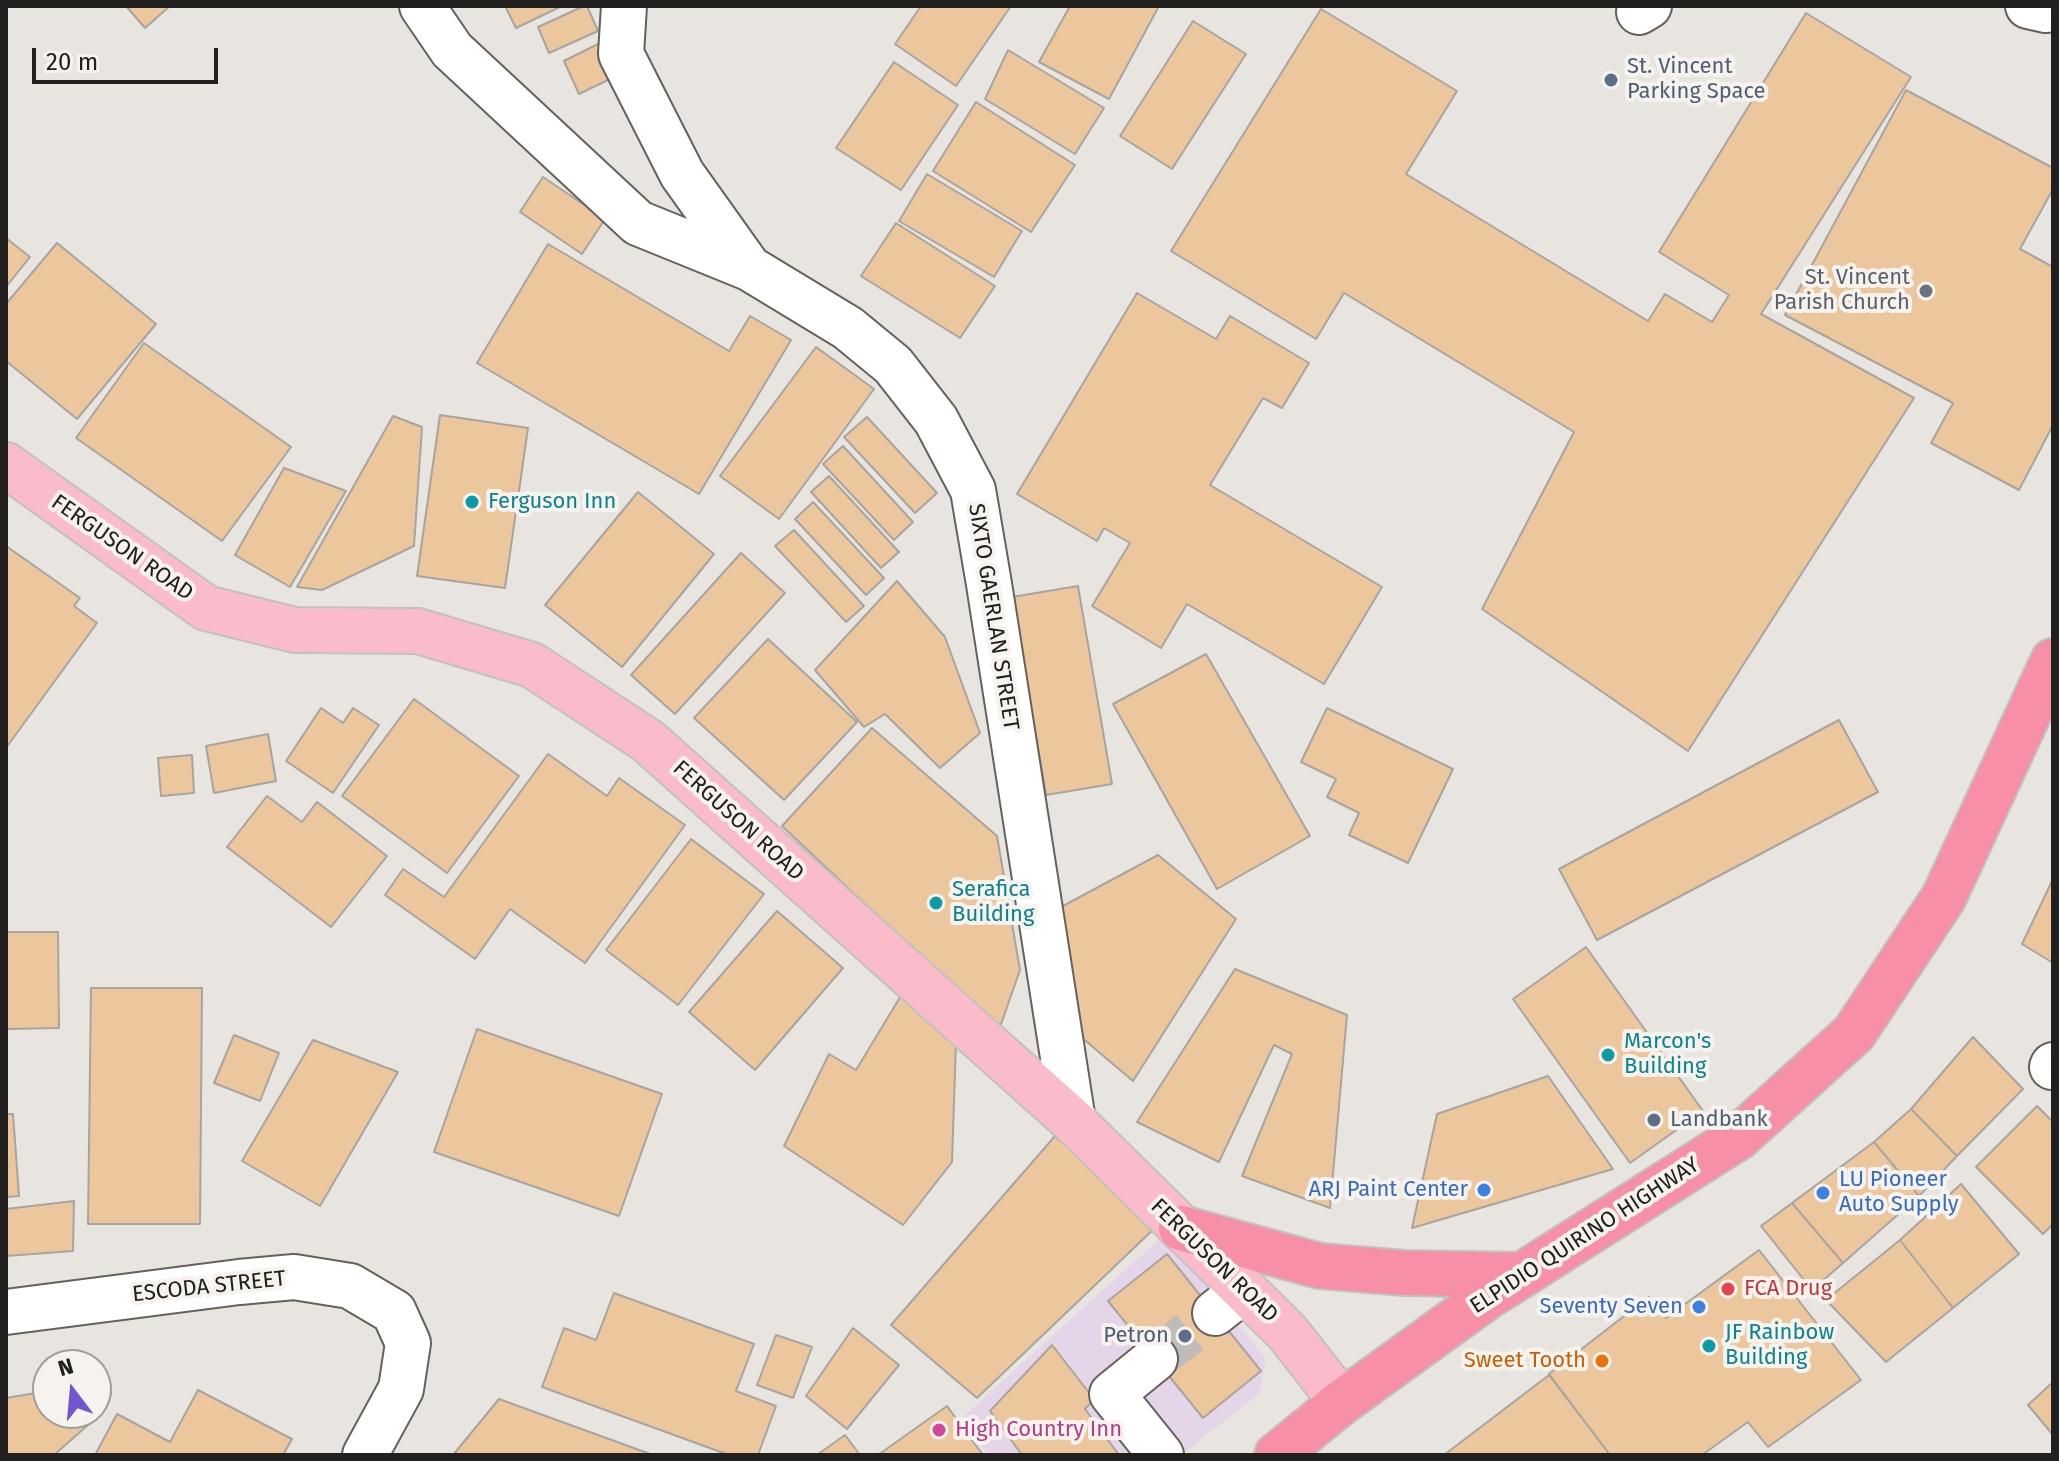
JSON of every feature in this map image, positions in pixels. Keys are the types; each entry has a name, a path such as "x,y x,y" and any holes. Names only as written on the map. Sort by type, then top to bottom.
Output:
{"highway":[{"name":"ELPIDIO QUIRINO HIGHWAY","path":"1277,1455 1342,1402 1487,1297 1739,1137 1854,1033 1944,897 2053,661"},
{"path":"1181,1228 1320,1266 1405,1273 1522,1275"}],"main road":[{"name":"FERGUSON ROAD","path":"6,465 206,608 295,630 418,631 532,665 648,741 1073,1121 1181,1228 1230,1301 1287,1332 1342,1402"}],"street":[{"path":"422,6 452,50 638,223 749,268"},
{"name":"SIXTO GAERLAN STREET","path":"624,6 621,54 682,174 749,268 848,328 893,365 936,420 973,490 1073,1121"},
{"path":"2028,6 2053,9"},
{"name":"ESCODA STREET","path":"6,1312 294,1277 350,1286 394,1312 408,1343 401,1389 365,1455"},
{"path":"1155,1359 1112,1394 1161,1455"}],"shaded area":[{"path":"1166,1233 1266,1359 1259,1394 1181,1455 989,1455 962,1418"}],"building":[{"path":"126,6 170,6 145,28"},
{"path":"505,6 562,6 516,28"},
{"path":"587,6 598,31 549,53 538,27"},
{"path":"921,6 1011,6 956,86 895,44"},
{"path":"1070,6 1159,6 1109,99 1039,62"},
{"path":"1321,9 1457,91 1406,174 1648,321 1665,294 1712,322 1729,295 1659,252 1806,13 1911,77 1761,314 1914,398 1688,751 1482,609 1574,432 1344,293 1316,339 1171,251"},
{"path":"1193,21 1246,54 1172,169 1120,136"},
{"path":"598,44 614,77 579,94 564,61"},
{"path":"1008,50 1104,108 1075,154 985,99"},
{"path":"894,62 958,105 901,190 836,148"},
{"name":"St. Vincent Parish Church","path":"1906,90 2053,168 2053,189 2020,249 2053,267 2053,425 2019,490 1931,443 1953,403 1785,315"},
{"path":"976,102 1075,165 1031,232 933,171"},
{"path":"927,174 1022,231 994,277 899,221"},
{"path":"543,177 605,219 582,254 520,212"},
{"path":"896,223 995,286 960,338 861,276"},
{"path":"6,238 30,257 6,287"},
{"path":"57,243 156,324 77,419 6,361 6,304"},
{"path":"548,244 729,351 750,316 791,340 699,494 477,363"},
{"path":"1137,293 1216,339 1230,316 1309,363 1282,408 1263,398 1210,485 1382,587 1324,684 1187,604 1161,648 1092,606 1130,543 1104,528 1097,541 1017,494"},
{"path":"144,343 291,447 222,541 76,438"},
{"path":"816,347 874,389 779,519 720,476"},
{"name":"Ferguson Inn","path":"440,415 528,428 505,588 417,576"},
{"path":"393,416 422,427 414,546 322,590 297,587"},
{"path":"867,417 937,493 915,513 844,437"},
{"path":"843,446 913,522 894,540 823,464"},
{"path":"284,468 346,491 290,587 235,555"},
{"path":"829,476 899,552 881,568 811,492"},
{"path":"638,492 714,554 622,667 545,605"},
{"path":"813,502 884,578 866,595 795,519"},
{"path":"794,530 864,606 846,622 775,546"},
{"path":"6,546 80,598 74,606 97,623 6,748"},
{"path":"741,553 785,593 675,714 631,675"},
{"path":"897,581 945,637 980,733 940,768 885,714 864,727 815,670"},
{"path":"1078,586 1112,784 1046,795 1012,597"},
{"path":"768,639 857,722 784,800 694,718"},
{"path":"1206,654 1310,836 1217,889 1113,704"},
{"path":"414,699 519,776 447,873 342,796"},
{"path":"321,708 343,723 353,708 379,725 333,793 286,761"},
{"path":"1327,708 1453,769 1408,863 1349,835 1359,813 1327,797 1336,779 1301,762"},
{"path":"1839,720 1878,792 1597,940 1559,869"},
{"name":"Serafica Building","path":"872,728 997,836 1020,970 999,1030 782,826"},
{"path":"268,734 276,781 214,793 206,746"},
{"path":"548,754 607,796 619,778 685,825 585,963 510,909 475,959 385,895 403,869 444,897"},
{"path":"192,755 194,793 161,796 158,758"},
{"path":"267,796 302,822 317,802 387,856 331,927 227,847"},
{"path":"691,839 764,894 678,1005 606,950"},
{"path":"1158,855 1236,919 1133,1081 1074,1031 1048,914"},
{"path":"2053,879 2053,963 2022,944"},
{"path":"777,911 843,968 755,1070 689,1012"},
{"path":"6,932 58,932 59,1028 6,1029"},
{"name":"Marcon's Building","path":"1586,947 1703,1111 1630,1163 1513,999"},
{"path":"1235,969 1347,1015 1330,1208 1242,1176 1292,1054 1274,1045 1219,1162 1137,1122"},
{"path":"91,988 202,988 200,1224 88,1224"},
{"path":"902,994 956,1043 952,1162 903,1225 784,1146 829,1054 856,1070"},
{"path":"477,1029 662,1094 619,1216 434,1152"},
{"path":"234,1035 279,1053 260,1101 214,1083"},
{"path":"1973,1037 2023,1089 1957,1156 1911,1109"},
{"path":"313,1040 398,1072 320,1206 242,1161"},
{"path":"1548,1076 1613,1169 1412,1228 1437,1114"},
{"path":"2037,1106 2053,1122 2053,1224 2043,1234 1976,1167"},
{"path":"1911,1109 1957,1156 1919,1196 1874,1142"},
{"path":"6,1114 13,1114 19,1196 6,1197"},
{"path":"1055,1136 1160,1223 977,1398 891,1325"},
{"path":"1874,1142 1919,1196 1843,1263 1792,1203"},
{"path":"1961,1184 2019,1254 1953,1308 1900,1240"},
{"path":"74,1201 73,1251 6,1256 6,1209"},
{"path":"1792,1203 1843,1263 1812,1290 1761,1226"},
{"path":"1900,1240 1953,1308 1886,1362 1826,1300"},
{"name":"JF Rainbow Building","path":"1759,1250 1861,1380 1768,1447 1748,1422 1702,1455 1610,1455 1549,1374 1649,1297 1666,1318"},
{"name":"Petron","path":"1167,1254 1261,1371 1203,1418 1108,1301"},
{"path":"614,1293 754,1344 736,1391 776,1406 758,1455 729,1455 542,1387 564,1328 596,1340"},
{"path":"853,1328 899,1365 847,1429 806,1396"},
{"path":"776,1335 812,1347 793,1398 757,1385"},
{"path":"1052,1345 1094,1399 1085,1409 1119,1455 1022,1455 990,1411"},
{"path":"1549,1375 1610,1455 1444,1455"},
{"path":"2053,1382 2053,1435 2028,1405"},
{"path":"198,1390 292,1439 283,1455 95,1455 109,1429 112,1429 117,1414 170,1442"},
{"path":"32,1394 32,1429 83,1429 54,1455 6,1455 6,1398"},
{"path":"499,1399 653,1455 453,1455"},
{"name":"High Country Inn","path":"947,1406 983,1455 878,1455"},
{"path":"845,1435 860,1455 817,1455"}],"tunnel":[{"path":"1155,1359 1215,1313"}],"place":[{"name":"St. Vincent Parking Space","path":"1611,80"},
{"name":"St. Vincent Parish Church","path":"1926,291"},
{"name":"Ferguson Inn","path":"472,502"},
{"name":"Serafica Building","path":"936,903"},
{"name":"Marcon's Building","path":"1608,1055"},
{"name":"Landbank","path":"1654,1120"},
{"name":"ARJ Paint Center","path":"1484,1190"},
{"name":"LU Pioneer Auto Supply","path":"1823,1193"},
{"name":"FCA Drug","path":"1728,1289"},
{"name":"Seventy Seven","path":"1699,1307"},
{"name":"Petron","path":"1185,1336"},
{"name":"JF Rainbow Building","path":"1709,1346"},
{"name":"Sweet Tooth","path":"1602,1361"},
{"name":"High Country Inn","path":"939,1430"}]}
